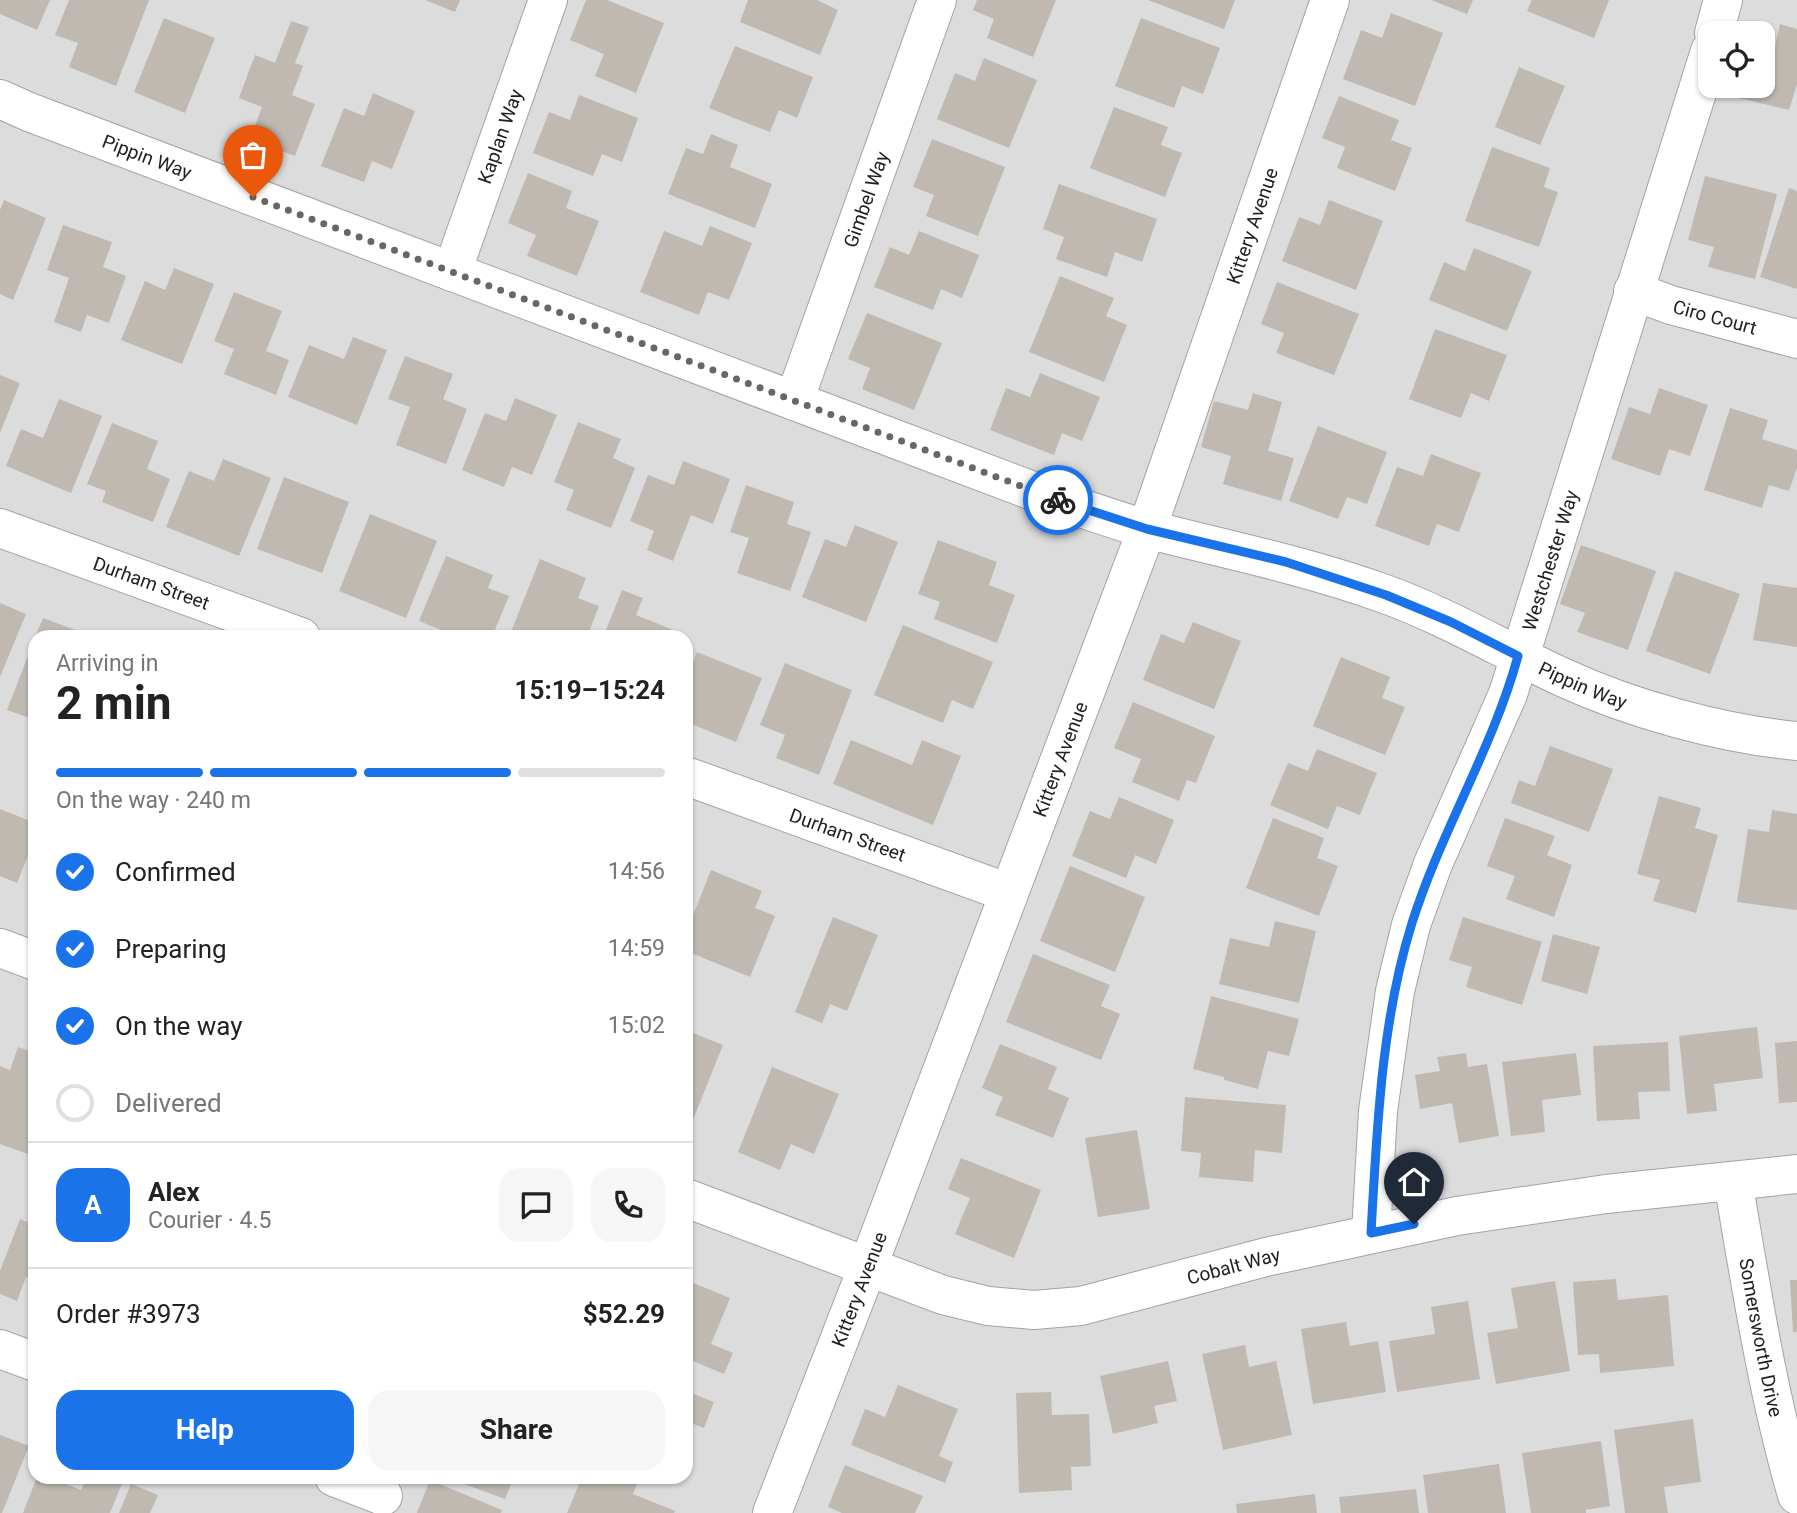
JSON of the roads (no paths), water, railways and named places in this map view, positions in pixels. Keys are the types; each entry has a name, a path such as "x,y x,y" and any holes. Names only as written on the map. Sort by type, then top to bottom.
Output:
{"street":[{"name":"Kaplan Way","path":"452,272 548,0"},
{"name":"Gimbel Way","path":"794,401 937,0"},
{"name":"Kittery Avenue","path":"772,1513 1147,529 1330,0"},
{"path":"1717,21 1723,0"},
{"name":"Westchester Way","path":"1371,1233 1378,1111 1395,990 1411,925 1433,864 1508,694 1698,88"},
{"name":"Pippin Way","path":"0,99 1054,499 1147,529 1286,562 1386,595 1451,622 1565,679 1620,700 1705,725 1797,741"},
{"name":"Ciro Court","path":"1633,291 1797,339"},
{"name":"Durham Street","path":"0,528 282,630"},
{"name":"Durham Street","path":"693,779 1009,893"},
{"path":"0,948 28,958"},
{"name":"Cobalt Way","path":"693,1201 943,1295 988,1306 1034,1310 1081,1306 1266,1257 1457,1216 1606,1194 1797,1174"},
{"name":"Somersworth Drive","path":"1733,1181 1761,1342 1782,1443 1797,1494"},
{"path":"0,1349 28,1360"},
{"path":"353,1484 383,1495"}]}
